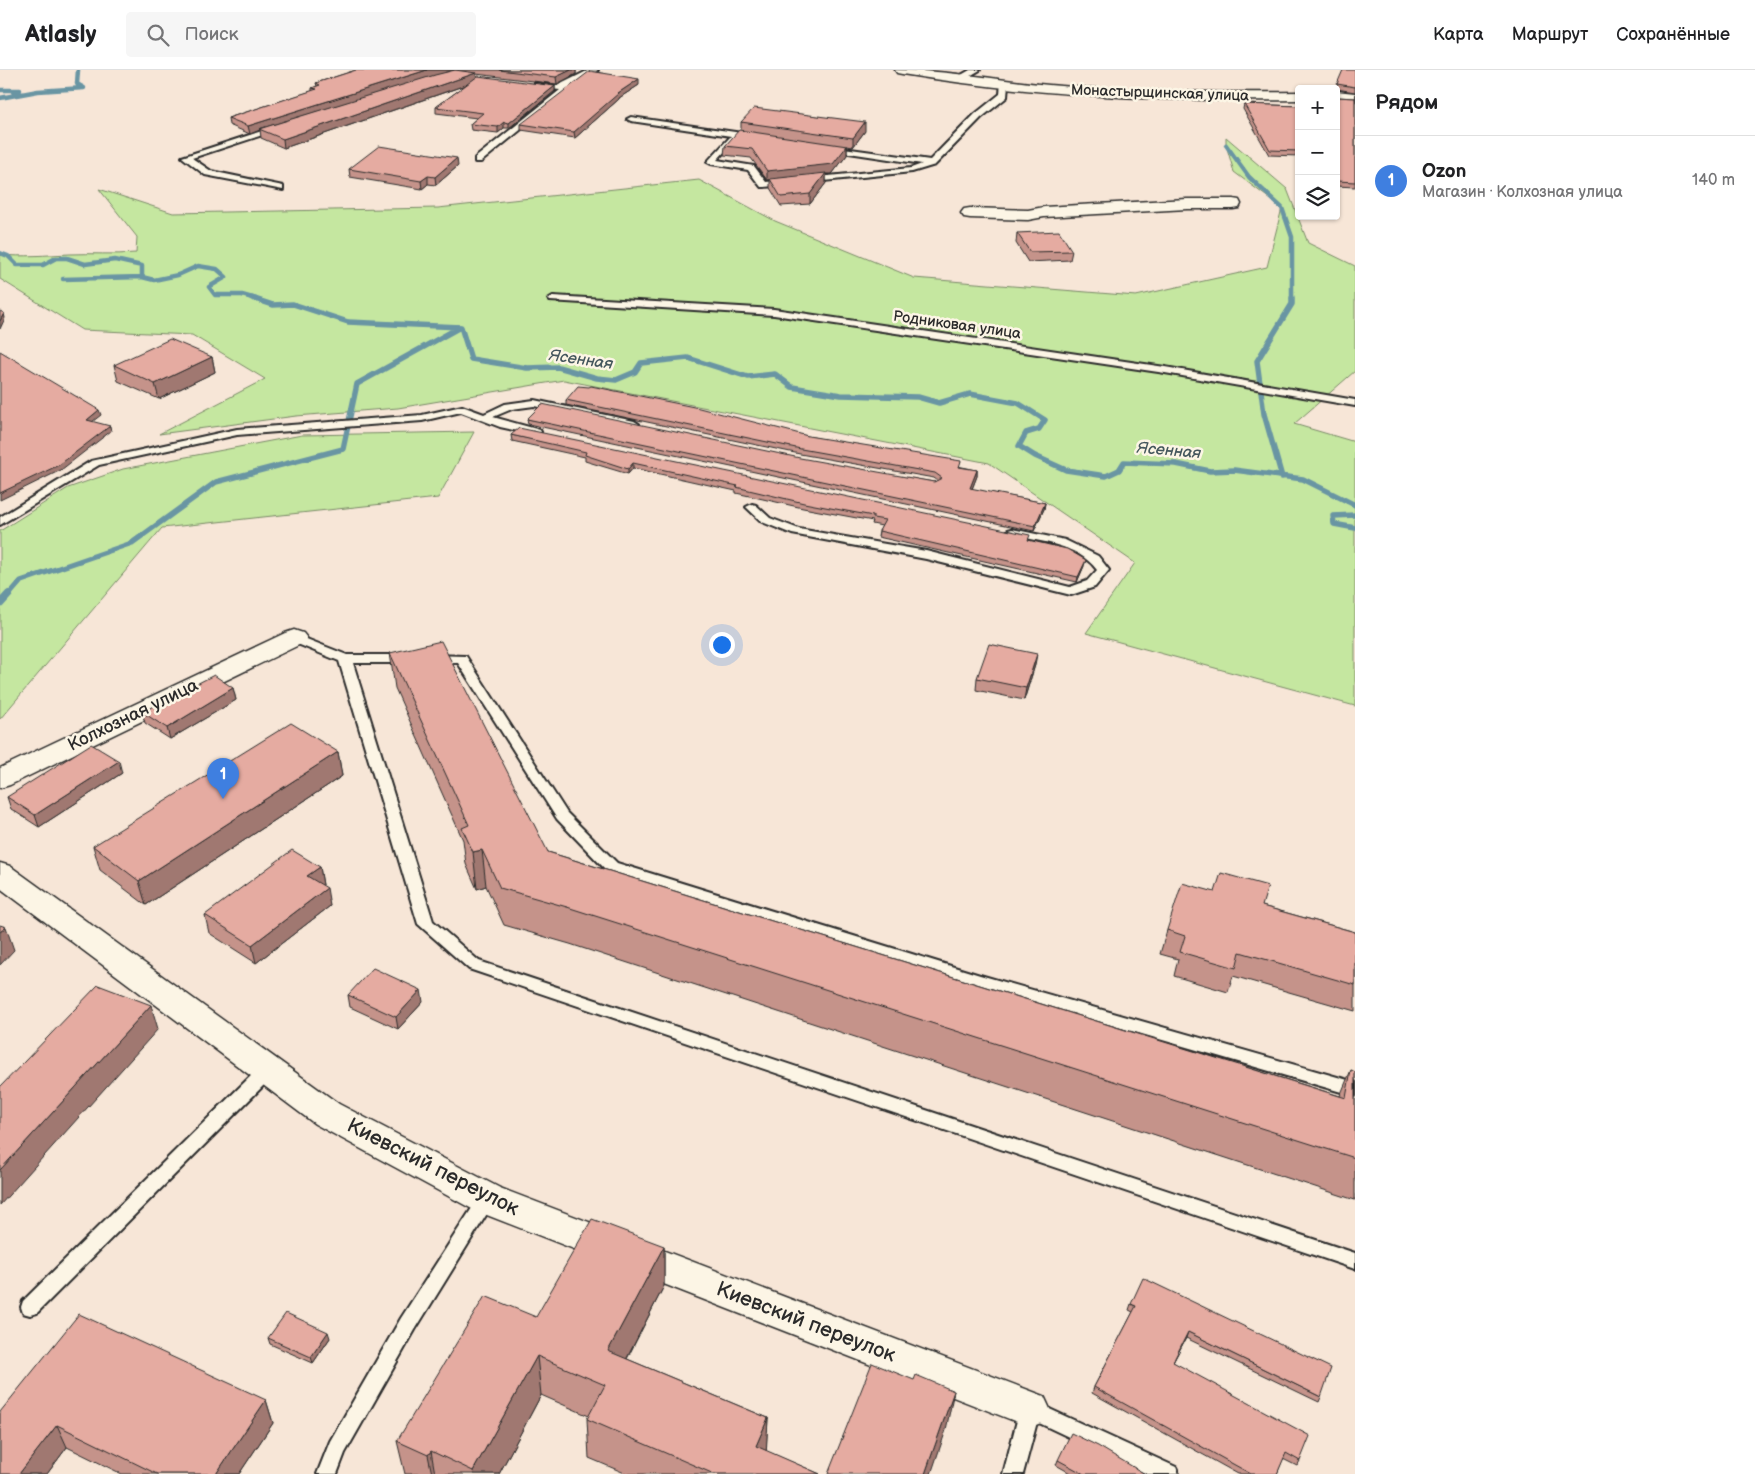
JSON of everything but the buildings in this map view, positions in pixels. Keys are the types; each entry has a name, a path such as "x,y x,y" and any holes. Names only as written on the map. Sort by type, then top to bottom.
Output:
{"street":[{"name":"Монастырщинская улица","path":"902,70 1004,84 1119,94 1295,96"},
{"path":"1340,95 1355,97"},
{"path":"970,213 1028,215 1044,212 1187,204 1233,204"},
{"name":"Колхозная улица","path":"0,779 294,638"},
{"name":"Киевский переулок","path":"0,873 327,1114 488,1199 1030,1409"}],"lane":[{"path":"529,84 558,88 594,70"},
{"path":"960,78 976,70"},
{"path":"478,160 575,81"},
{"path":"736,135 711,162 751,168 764,185 912,170 932,163 978,116 1004,95 1004,84"},
{"path":"631,119 766,139"},
{"path":"280,188 208,173 186,157 281,127"},
{"path":"824,148 932,163"},
{"name":"Родниковая улица","path":"553,299 774,312 1174,371 1355,403"},
{"path":"485,418 500,408 517,403 534,402 646,426"},
{"path":"0,522 95,463 237,432 422,418 462,409 504,425 543,434"},
{"path":"752,507 766,520 796,532 926,555 1071,591 1091,584 1103,570 1094,558 1061,542 1004,530"},
{"path":"294,638 345,659 462,659 562,816 612,867 980,981 1355,1089"},
{"path":"345,659 426,924 474,964 1355,1261"},
{"path":"30,1307 268,1070"},
{"path":"327,1474 337,1448 408,1324 488,1199"},
{"path":"1013,1474 1030,1409 1169,1474"}],"green space":[{"path":"1226,137 1287,189 1295,210 1295,220 1299,220 1308,243 1355,266 1355,371 1294,424 1355,442 1355,706 1086,633 1135,563 989,463 564,380 398,408 296,416 159,434 265,379 192,335 82,330 0,279 0,255 136,253 137,237 99,189 173,213 438,208 699,180 775,221 914,278 1136,296 1267,267 1282,208 1234,172 1226,145"},
{"path":"474,432 438,498 162,528 0,719 0,531 68,488 123,469 302,435"}],"waterway":[{"path":"0,98 38,91 84,88 77,84 78,70"},
{"name":"Ясенная","path":"0,90 20,90 13,92"},
{"path":"1226,145 1249,177 1282,208 1292,237 1292,304 1257,361 1264,414 1282,476"},
{"name":"Ясенная","path":"0,253 8,256 17,265 43,265 56,258 67,258 85,264 115,260 142,266 142,277"},
{"name":"Ясенная","path":"142,277 154,280 178,275 198,266 217,269 226,277 209,287 215,295 242,295 256,299"},
{"path":"63,279 142,277"},
{"name":"Ясенная","path":"252,298 273,305 293,304 348,322 461,327 471,359 527,368 558,367 597,378 616,380 635,372 641,363 688,358 748,377 775,374 792,387 841,395 918,397 939,403 970,394 1018,403 1045,420 1039,429 1026,433 1019,446 1035,456 1066,470 1106,476 1119,470 1124,462 1176,464 1210,471 1234,470 1282,476"},
{"path":"8,596 21,581 132,543 216,482 343,449 357,384 460,327"},
{"name":"Ясенная","path":"1282,476 1303,479 1355,505"},
{"name":"Ясенная","path":"1355,515 1333,516 1334,524 1355,528"},
{"path":"0,604 9,594"}],"place":[{"name":"Ozon","path":"223,799"}]}
